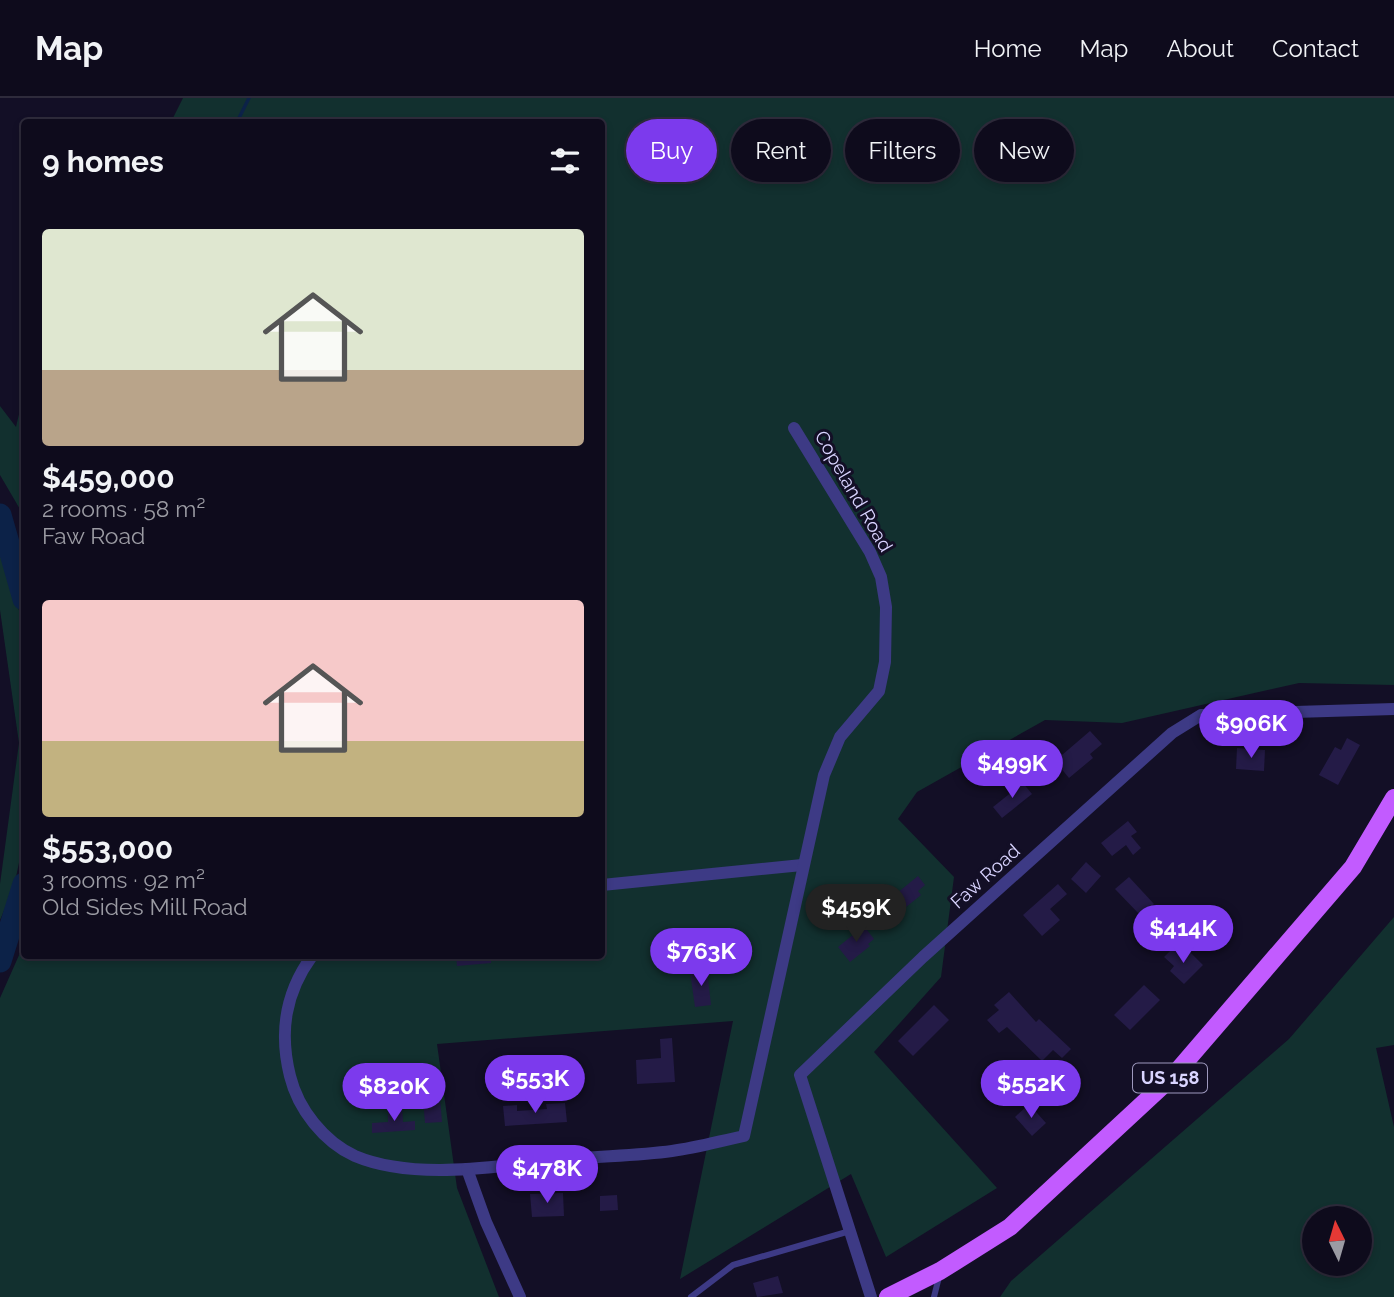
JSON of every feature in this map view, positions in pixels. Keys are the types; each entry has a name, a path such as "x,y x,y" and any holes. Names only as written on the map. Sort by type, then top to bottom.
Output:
{"main road":[{"name":"US 158","path":"888,1297 940,1271 985,1244 1031,1209 1174,1075 1353,867 1394,798"}],"street":[{"name":"Copeland Road","path":"467,1169 672,1151 744,1136 802,866 831,752 851,722 872,700 883,680 886,607 881,578 870,552 794,428"},
{"name":"Faw Road","path":"871,1297 800,1075 904,975 1172,733 1201,715 1394,709"},
{"path":"605,885 802,866"},
{"path":"310,959 288,1002 284,1038 292,1085 309,1117 339,1147 371,1161 395,1166 467,1169 486,1222 520,1297"}],"lane":[{"path":"691,1297 733,1265 850,1231"},
{"path":"934,1297 940,1271"}],"green space":[{"path":"183,98 1394,98 1394,685 1299,683 1122,723 1045,720 917,792 898,819 954,877 941,977 874,1052 997,1188 886,1257 851,1174 680,1279 733,1021 437,1044 457,1188 499,1297 0,1297 0,998 21,951 21,959 605,959 605,119 172,119"},
{"path":"0,406 16,427 21,406 21,511 0,475"},
{"path":"0,543 21,617 21,853 14,887 0,920 0,884 19,743 0,610"},
{"path":"1394,917 1394,1045 1376,1048 1394,1127 1394,1297 1000,1297 1011,1281 1289,1039"}],"building":[{"path":"1090,731 1102,744 1090,754 1093,758 1069,778 1055,761"},
{"path":"1347,738 1360,745 1338,785 1319,775 1335,747 1341,750"},
{"path":"1237,748 1265,750 1264,771 1236,769"},
{"path":"1023,783 1032,794 1002,818 993,807"},
{"path":"1128,821 1137,832 1131,836 1141,848 1133,855 1126,845 1112,856 1101,843"},
{"path":"1086,862 1101,876 1086,893 1071,879"},
{"path":"918,876 925,885 918,891 921,895 906,907 896,894"},
{"path":"1129,877 1154,904 1141,916 1115,889"},
{"path":"1058,884 1067,894 1050,909 1060,920 1042,936 1023,915"},
{"path":"864,926 874,939 868,944 870,946 850,962 838,947"},
{"path":"1173,948 1182,958 1189,951 1203,965 1184,984 1170,971 1174,966 1164,957"},
{"path":"456,959 491,959 491,963 457,966"},
{"path":"707,969 711,1005 695,1007 690,972"},
{"path":"1144,985 1160,1000 1130,1030 1114,1015"},
{"path":"1009,992 1036,1022 1039,1019 1071,1049 1062,1058 1053,1050 1042,1061 1007,1027 999,1033 987,1020 999,1010 994,1005"},
{"path":"934,1005 949,1020 913,1056 898,1041"},
{"path":"672,1038 675,1082 637,1084 636,1060 661,1058 660,1039"},
{"path":"440,1098 442,1122 425,1123 423,1099"},
{"path":"565,1103 567,1122 505,1126 503,1106 517,1105 517,1111 547,1109 546,1104"},
{"path":"1029,1104 1046,1123 1032,1136 1015,1117"},
{"path":"402,1107 403,1122 415,1121 415,1130 372,1133 372,1123 388,1122 388,1108"},
{"path":"563,1193 564,1216 532,1217 530,1194"},
{"path":"617,1195 618,1210 600,1211 600,1196"},
{"path":"778,1276 783,1293 757,1297 753,1283"}],"waterway":[{"path":"238,119 249,98"},
{"path":"0,515 21,588"},
{"path":"17,575 21,564"},
{"path":"0,961 21,894"}]}
